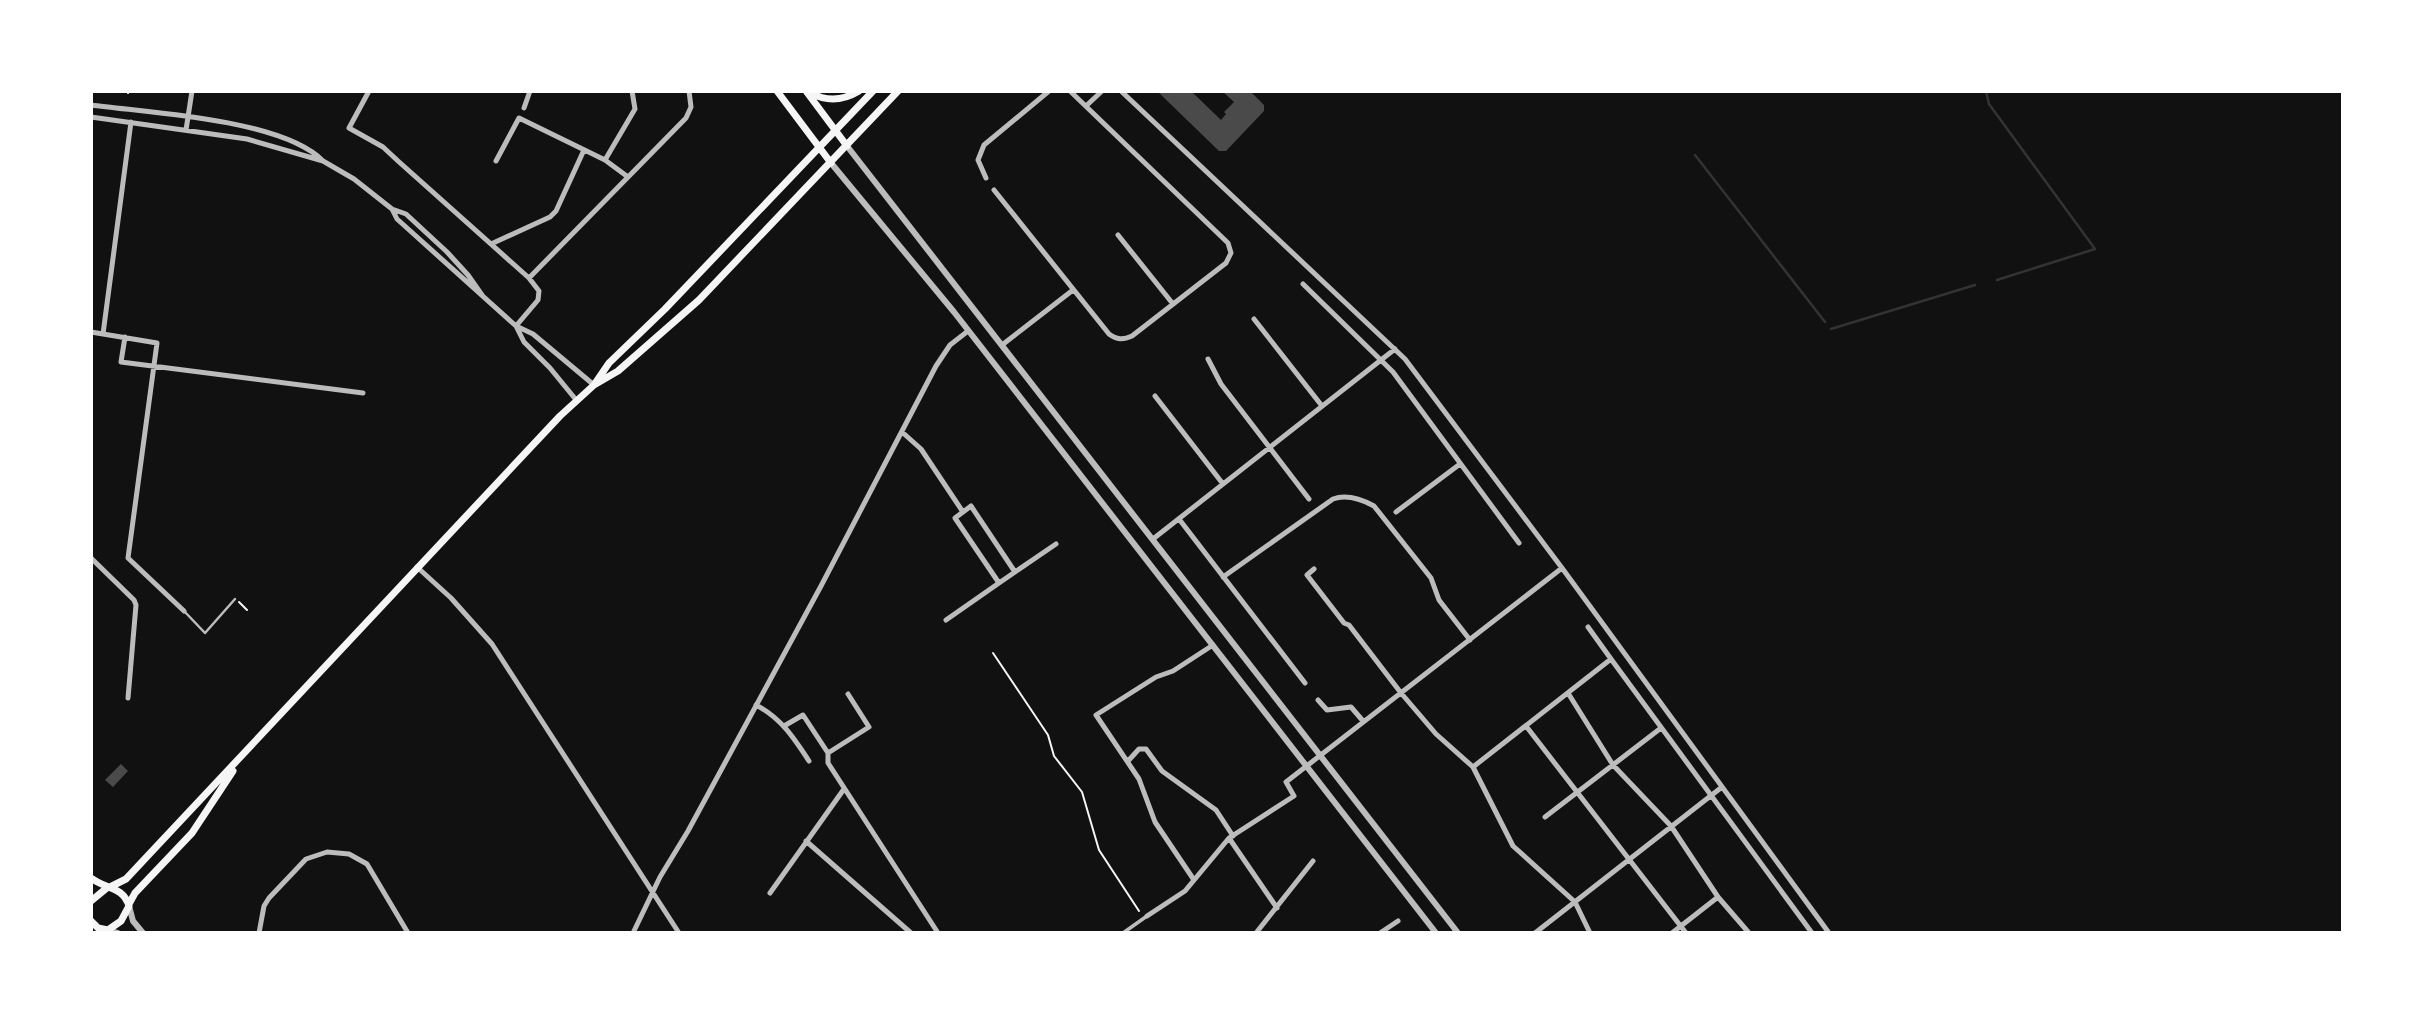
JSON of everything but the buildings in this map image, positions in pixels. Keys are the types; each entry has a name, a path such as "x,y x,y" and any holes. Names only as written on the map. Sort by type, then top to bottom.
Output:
{"main road":[{"path":"777,91 831,163"},
{"path":"807,91 818,97 832,99 845,98 859,91"},
{"path":"807,91 847,146"},
{"path":"594,385 609,363 665,309 873,91"},
{"path":"91,901 126,878 576,401 594,385 618,371 699,300 898,91"},
{"path":"91,921 104,931 121,921 135,894 192,833 243,755"},
{"path":"91,878 121,892 129,905"}],"street":[{"path":"186,130 192,91"},
{"path":"369,91 349,128 392,153 398,162 529,278 539,291 539,298 516,326"},
{"path":"524,108 530,91"},
{"path":"605,160 635,109 632,91"},
{"path":"529,278 686,118 691,107 689,91"},
{"path":"986,178 978,160 984,145 1049,91"},
{"path":"994,190 1109,334 1119,339 1132,336 1226,263 1231,256 1228,243 1070,91"},
{"path":"1086,106 1102,91"},
{"path":"1121,91 1395,349 1562,568 1829,933"},
{"path":"91,105 230,123 256,129 305,149 354,179 392,209 406,214 447,252 482,295"},
{"path":"91,117 247,139 323,162"},
{"path":"496,161 519,118 605,160 628,177"},
{"path":"103,334 131,122"},
{"path":"847,146 1458,933"},
{"path":"491,244 550,217 556,211 584,150"},
{"path":"831,163 968,331 1436,933"},
{"path":"392,209 397,219 467,285 516,326 533,334 594,385"},
{"path":"1118,235 1173,304"},
{"path":"1303,284 1382,359 1519,543"},
{"path":"1002,345 1073,290"},
{"path":"1254,319 1322,406"},
{"path":"516,326 524,342 550,368 576,401"},
{"path":"633,933 653,891 945,352 968,331"},
{"path":"91,332 158,343 128,558 184,611"},
{"path":"125,337 121,362 363,393"},
{"path":"1153,539 1395,349"},
{"path":"1208,359 1221,384 1309,499"},
{"path":"1155,396 1223,484"},
{"path":"902,432 921,449 962,512"},
{"path":"1396,512 1460,464"},
{"path":"1223,577 1333,499 1345,497 1363,500 1374,506 1431,578 1438,600 1470,640"},
{"path":"999,583 955,518 962,512 971,506 1015,572"},
{"path":"1179,519 1305,683"},
{"path":"946,620 1056,544"},
{"path":"91,558 136,605 128,698"},
{"path":"417,567 451,598 492,644 680,933"},
{"path":"1123,933 1185,891 1231,837 1294,796 1286,782 1562,568"},
{"path":"1314,569 1307,575 1436,734 1473,767 1513,846 1575,902 1590,933"},
{"path":"1588,627 1812,933"},
{"path":"1194,880 1155,822 1139,779 1096,715 1213,645"},
{"path":"1473,767 1611,659"},
{"path":"1568,693 1613,765 1671,826 1718,897 1749,933"},
{"path":"828,753 869,727 848,694"},
{"path":"1318,700 1327,710 1351,707 1363,721"},
{"path":"756,705 771,713 784,726 809,761"},
{"path":"784,726 803,715 828,753 828,763 844,789 938,933"},
{"path":"1526,726 1686,933"},
{"path":"1545,817 1661,728"},
{"path":"1128,761 1139,749 1146,749 1162,771 1216,810 1277,908"},
{"path":"1535,933 1722,787"},
{"path":"770,893 844,789"},
{"path":"806,841 911,933"},
{"path":"259,933 264,906 269,898 306,859 327,852 349,854 367,864 408,933"},
{"path":"1256,933 1313,861"},
{"path":"1672,933 1718,897"},
{"path":"129,905 134,922 143,933"},
{"path":"1380,933 1398,921"},
{"path":"104,931 118,933"}],"lane":[{"path":"184,611 205,632 236,599"}],"path":[{"path":"236,599 247,610"},
{"path":"993,653 1048,735 1055,756 1082,792 1099,850 1144,918"}],"waterway":[{"path":"1986,91 1989,104 2095,249 1997,280"},
{"path":"1695,155 1825,322"},
{"path":"1831,329 1975,285"}]}
